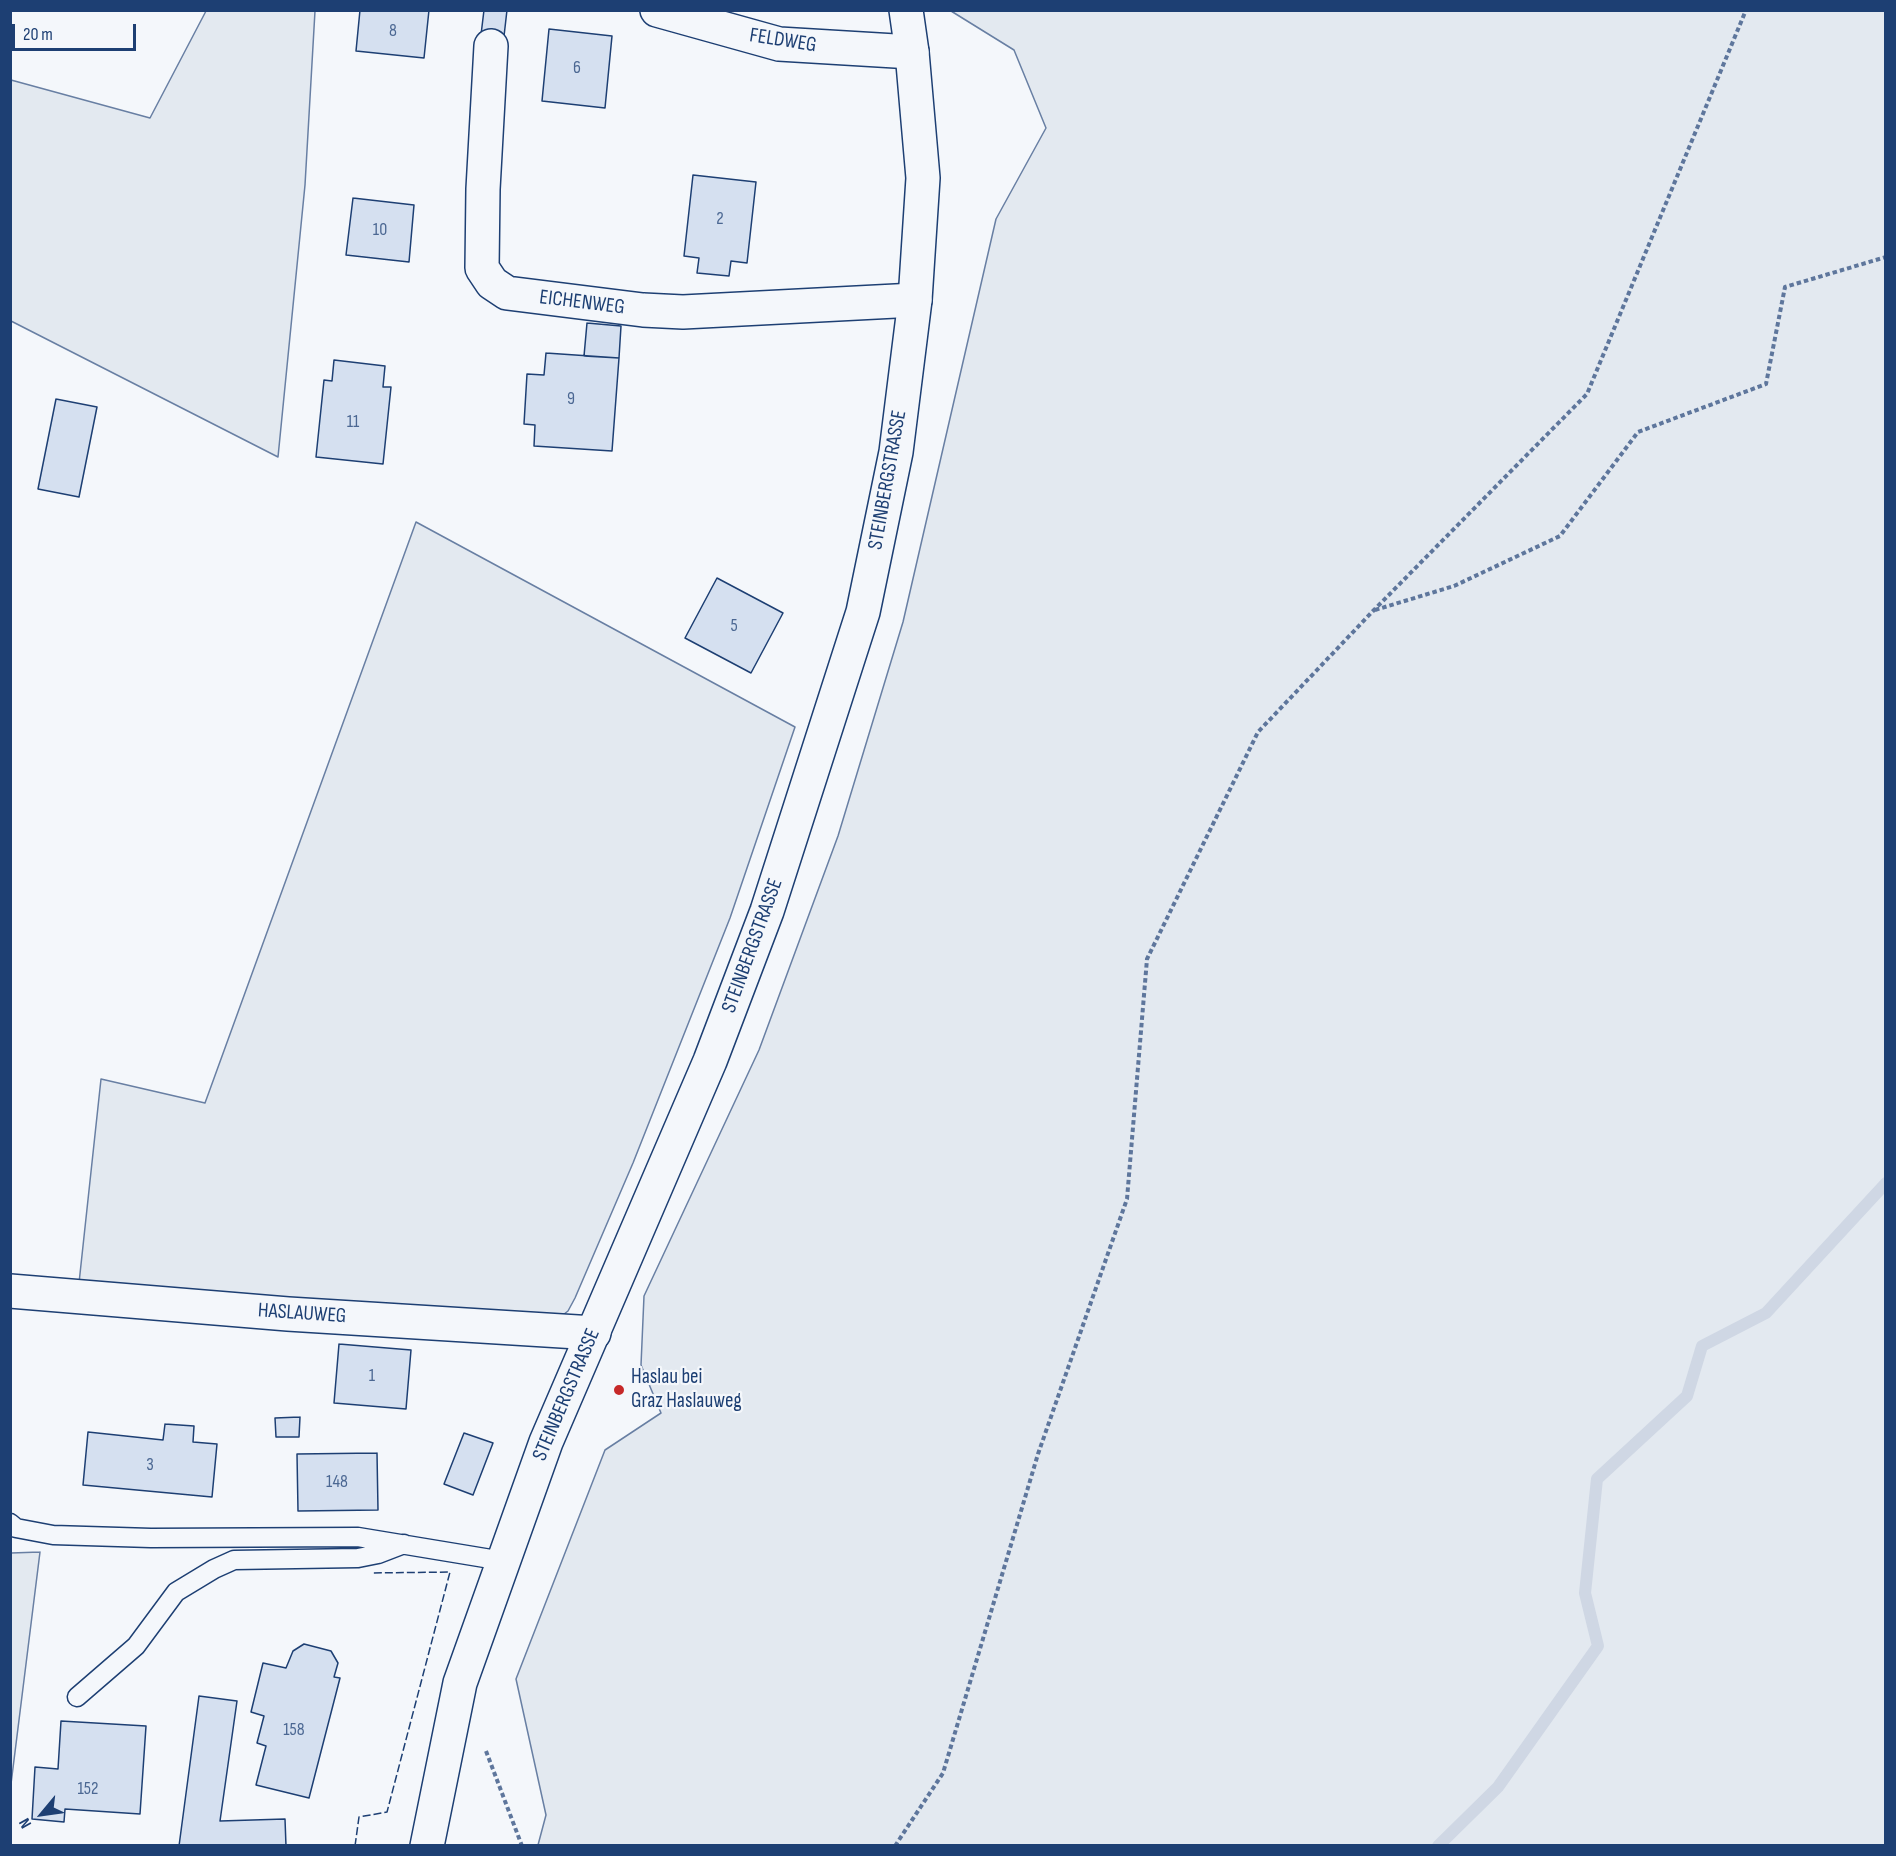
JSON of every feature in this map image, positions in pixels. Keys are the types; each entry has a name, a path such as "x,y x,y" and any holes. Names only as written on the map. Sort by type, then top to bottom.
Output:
{"main road":[{"name":"FELDWEG","path":"657,10 779,44 912,52"},
{"name":"STEINBERGSTRASSE","path":"428,1845 460,1683 546,1442 710,1061 767,911 863,612 896,452 915,300 923,178 906,10"},
{"name":"EICHENWEG","path":"491,45 483,189 482,268 492,283 507,293 633,309 683,312 915,300"},
{"name":"HASLAUWEG","path":"10,1291 288,1314 594,1333"}],"lane":[{"path":"10,1523 16,1528 53,1534 151,1538 358,1537 406,1543 503,1562"},
{"path":"77,1697 135,1646 176,1592 214,1569 234,1560 358,1558 378,1554 406,1543"}],"path":[{"path":"895,1845 943,1773 1038,1454 1127,1199 1147,959 1258,732 1373,611 1587,394 1746,10"},
{"path":"1373,611 1454,586 1560,536 1638,432 1766,384 1785,287 1886,257"},
{"path":"485,1748 522,1845"}],"shaded area":[{"path":"206,11 315,11 305,185 278,457 11,321 11,80 150,118"},
{"path":"951,11 1885,11 1885,1845 538,1845 546,1815 516,1679 605,1450 661,1413 641,1365 644,1296 759,1050 838,836 903,622 996,219 1046,128 1014,50"},
{"path":"416,522 795,727 730,918 633,1163 575,1298 568,1311 559,1318 79,1283 101,1079 205,1103"},
{"path":"40,1552 11,1784 11,1553"}],"building":[{"path":"360,10 429,10 424,58 356,51"},
{"path":"484,10 507,10 503,45 480,43"},
{"path":"549,29 612,36 605,108 542,101"},
{"path":"693,175 756,182 747,263 731,261 729,276 697,273 699,258 684,256"},
{"path":"353,198 414,205 409,262 346,255"},
{"path":"587,323 621,326 619,358 584,356"},
{"path":"546,353 619,358 612,451 534,446 535,425 524,424 527,374 544,375"},
{"path":"334,360 385,366 383,387 391,387 383,464 316,457 324,380 332,381"},
{"path":"56,399 97,407 79,497 38,489"},
{"path":"717,578 783,613 751,673 685,638"},
{"path":"339,1344 411,1350 406,1409 334,1403"},
{"path":"300,1417 299,1437 276,1437 275,1418"},
{"path":"165,1424 194,1426 193,1442 217,1444 212,1497 83,1485 88,1432 163,1440"},
{"path":"464,1433 493,1443 473,1495 444,1484"},
{"path":"377,1453 378,1510 298,1511 297,1454"},
{"path":"304,1644 331,1651 338,1663 334,1677 340,1678 309,1798 256,1785 266,1746 257,1743 264,1716 251,1712 263,1663 286,1668 293,1651"},
{"path":"199,1696 237,1701 220,1821 285,1819 286,1846 179,1846"},
{"path":"61,1721 146,1726 140,1814 65,1809 64,1822 32,1819 35,1767 58,1769"}],"waterway":[{"path":"1438,1846 1498,1787 1598,1646 1585,1593 1597,1479 1687,1396 1702,1346 1766,1313 1886,1183"}],"fence":[{"path":"355,1846 359,1817 387,1812 450,1572 372,1573"}],"place":[{"name":"Haslau bei Graz Haslauweg","path":"619,1390"}]}
